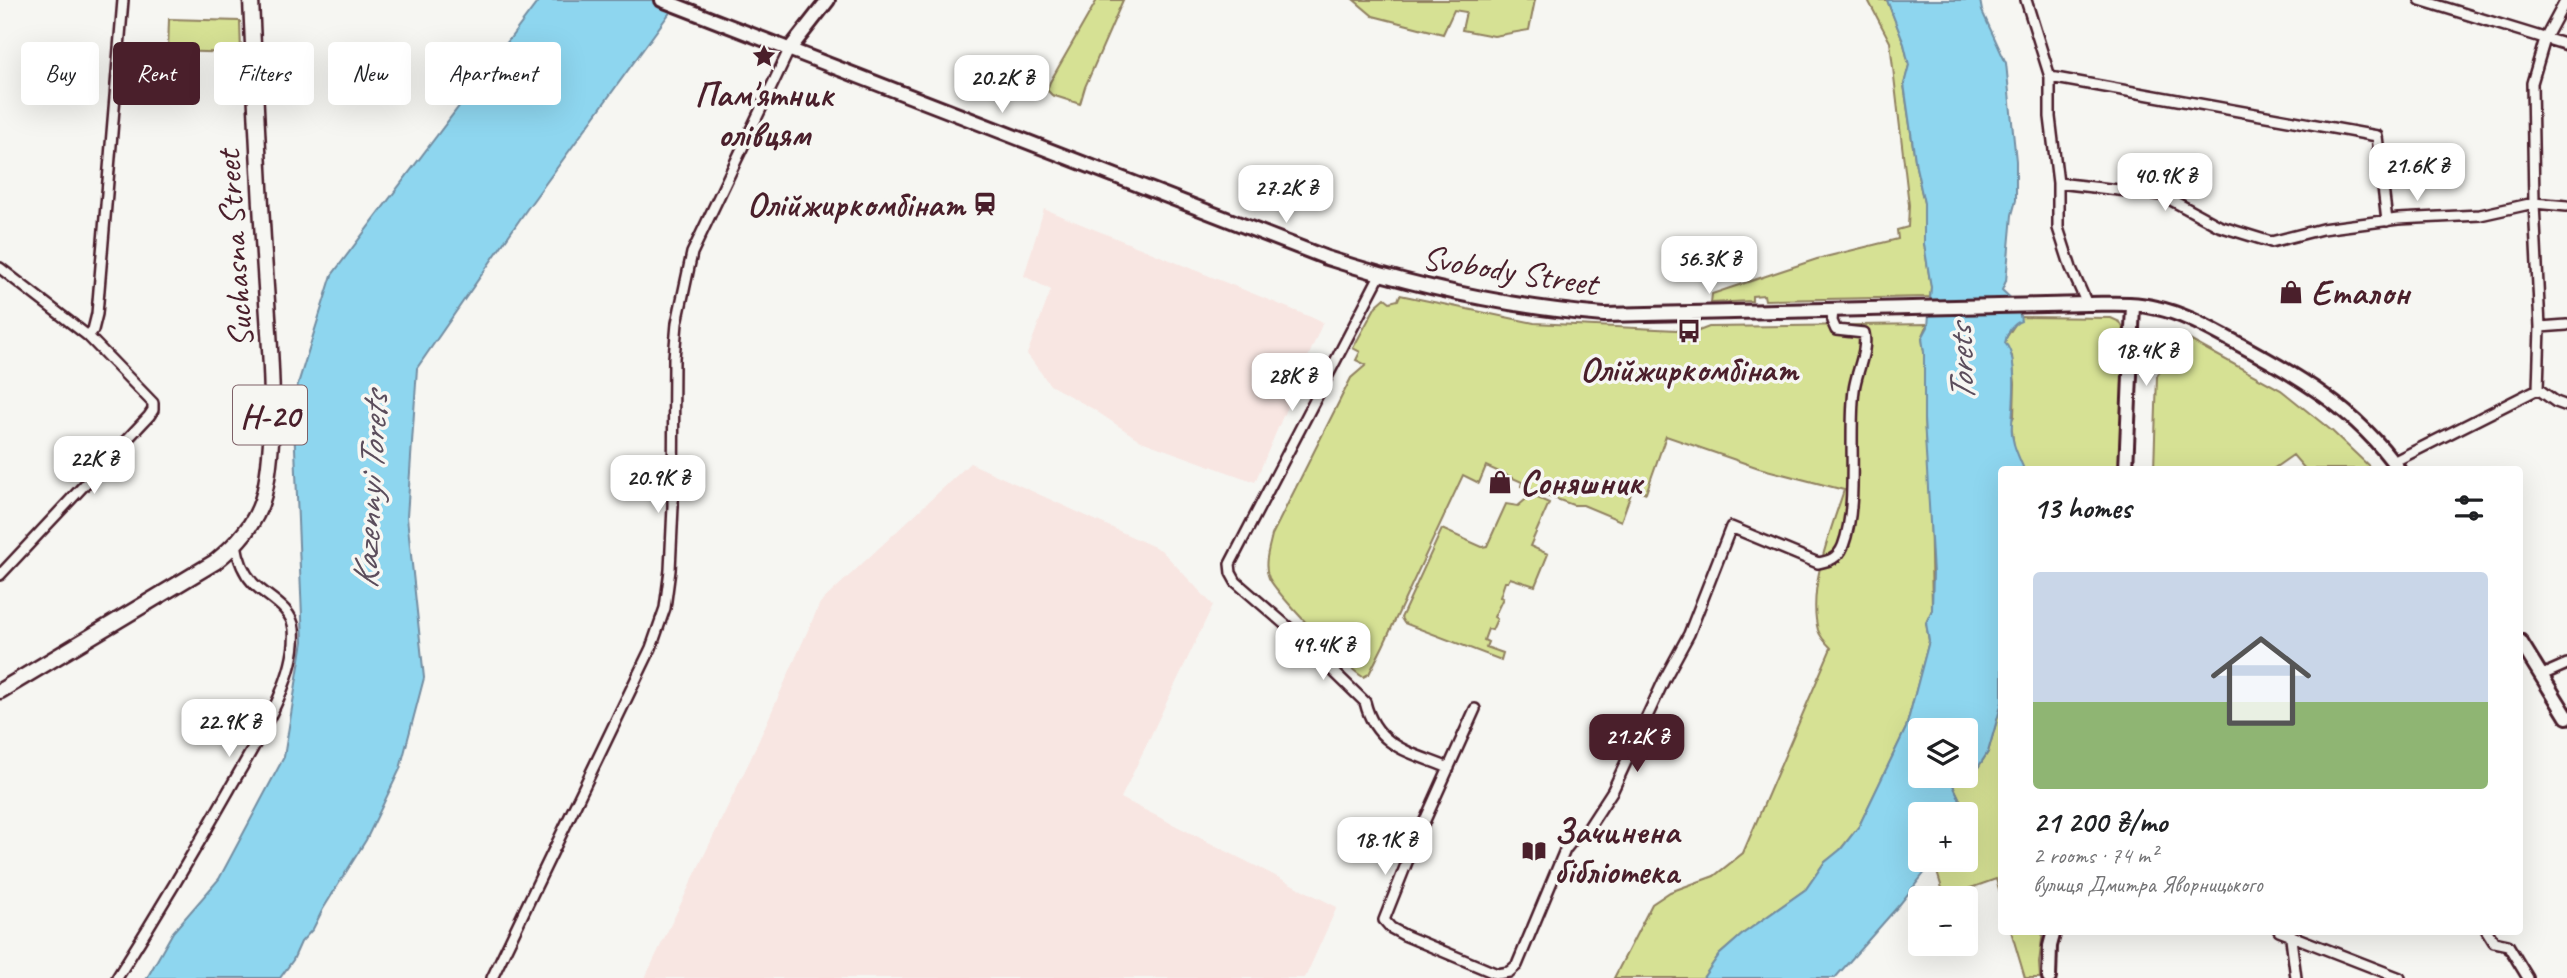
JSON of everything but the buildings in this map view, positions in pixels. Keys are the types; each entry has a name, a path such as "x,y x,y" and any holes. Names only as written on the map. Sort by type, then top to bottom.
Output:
{"main road":[{"name":"Suchasna Street","path":"0,691 215,562 236,544 254,519 264,495 270,436 271,368 250,0"},
{"name":"Svobody Street","path":"662,0 1249,229 1380,275 1446,291 1525,306 1604,315 2087,304 2156,307 2180,315 2277,365 2334,401 2358,422 2396,466"},
{"path":"789,50 828,0"},
{"path":"2126,466 2133,305"},
{"path":"2523,646 2567,717"},
{"path":"2049,978 2053,935"}],"street":[{"path":"88,336 96,323 99,303 123,0"},
{"path":"2026,0 2049,77 2050,117 2058,183 2058,228 2071,268 2087,304"},
{"path":"2420,0 2567,45"},
{"path":"2566,0 2545,39 2532,83 2540,327 2538,389 2556,402 2567,406"},
{"path":"492,978 651,648 665,608 673,506 677,323 692,253 789,50"},
{"path":"2049,77 2377,136 2387,221"},
{"path":"2058,183 2162,195 2219,226 2271,242 2322,229 2387,221 2480,215 2534,203 2567,206"},
{"path":"0,268 88,336 153,403 149,416 0,575"},
{"path":"1380,275 1230,564 1231,573 1236,582 1288,627 1365,702 1370,718 1381,737 1449,768"},
{"path":"1475,709 1413,847 1384,920 1391,928 1404,935 1497,974 1509,972 1517,965 1565,850 1587,830 1613,790 1664,680 1689,634 1731,527 1818,563 1830,561 1842,550 1851,502 1854,388 1866,342 1864,333 1836,330 1832,321 1833,310"},
{"path":"2540,327 2567,325"},
{"name":"Svobody Street","path":"2396,466 2538,389"},
{"path":"117,978 172,892 255,746 291,665 294,630 292,620 281,606 250,579 242,566 236,544"},
{"path":"2542,675 2567,664"},
{"path":"2290,935 2296,978"},
{"path":"2297,935 2400,978"},
{"path":"2490,935 2494,942 2508,945 2528,978"}],"shaded area":[{"path":"1044,209 1323,322 1255,482 1141,441 1050,385 1027,354 1051,290 1024,276"},
{"path":"970,463 1161,550 1213,605 1121,798 1337,907 1305,978 645,978 751,758 820,603"}],"green space":[{"path":"1097,0 1123,0 1080,104 1052,95 1047,90"},
{"path":"1354,0 1535,0 1529,30 1494,36 1462,30 1466,12 1454,10 1443,34 1373,16"},
{"path":"1868,0 1887,0 1909,65 1904,85 1924,203 1924,244 1931,287 1930,297 1765,300 1764,295 1752,296 1752,301 1711,303 1712,294 1817,259 1898,239 1897,230 1908,227 1909,205 1890,42"},
{"path":"169,19 240,21 241,42 214,42 214,52 200,52 200,42 168,42"},
{"path":"1400,295 1534,323 1677,330 1684,335 1696,335 1696,332 1709,327 1928,324 1922,338 1932,610 1926,623 1929,641 1906,728 1859,826 1839,851 1824,863 1806,889 1744,933 1719,955 1703,978 1614,978 1652,904 1670,892 1714,876 1743,853 1831,648 1818,630 1816,596 1822,559 1844,490 1759,468 1666,436 1646,493 1633,488 1621,521 1583,505 1573,505 1521,486 1522,482 1486,466 1479,483 1463,475 1383,646 1369,674 1363,677 1328,646 1275,586 1267,573 1268,551 1272,535 1351,378 1366,365 1356,360 1360,352 1353,348 1376,306 1385,298 1390,302 1398,300"},
{"path":"2020,317 2111,318 2120,322 2126,333 2121,466 2022,466 2014,448 2011,422 2014,416 2015,383 2012,356 2005,344"},
{"path":"2186,338 2281,390 2332,431 2369,466 2302,466 2293,455 2277,466 2154,466 2157,376 2178,345"},
{"path":"1531,495 1549,503 1530,546 1548,554 1535,586 1510,578 1505,582 1500,597 1503,598 1494,617 1497,619 1492,630 1488,629 1484,640 1488,642 1486,647 1503,653 1501,660 1404,623 1401,618 1442,529 1482,547 1487,546 1506,504 1518,506"},
{"path":"1998,716 1998,886 1996,879 1976,886 1941,886 1937,872 1978,872 1978,802 1961,802 1954,788 1978,788 1978,767 1988,752"},
{"path":"2012,935 2042,935 2040,978 2025,978"}],"water":[{"name":"Kazennyi Torets","path":"539,0 679,0 527,209 417,368 407,517 424,678 400,769 366,840 280,978 147,978 173,932 219,879 284,757 303,641 293,400 332,275 460,105 561,105 561,42 507,42"},
{"name":"Torets","path":"1887,0 1980,0 1982,11 2006,63 2016,161 2016,200 2012,215 2006,281 2002,290 2018,305 2021,321 2010,330 2005,343 2014,370 2012,435 2023,466 1998,466 1998,716 1988,752 1978,767 1978,718 1909,718 1929,641 1926,623 1932,610 1933,574 1922,338 1928,327 1931,287 1924,244 1924,203 1904,84 1909,65"},
{"path":"1908,720 1908,788 1954,788 1961,802 1908,802 1908,872 1925,872 1914,886 1908,886 1908,894 1900,904 1835,978 1703,978 1719,955 1744,933 1806,889 1824,863 1841,849 1859,826"}],"place":[{"name":"Пам'ятник олівцям","path":"764,56"},
{"name":"Олійжиркомбiнат","path":"985,204"},
{"name":"Еталон","path":"2291,292"},
{"name":"Олійжиркомбінат","path":"1689,331"},
{"name":"Соняшник","path":"1500,482"},
{"name":"Зачинена бібліотека","path":"1534,851"}]}
